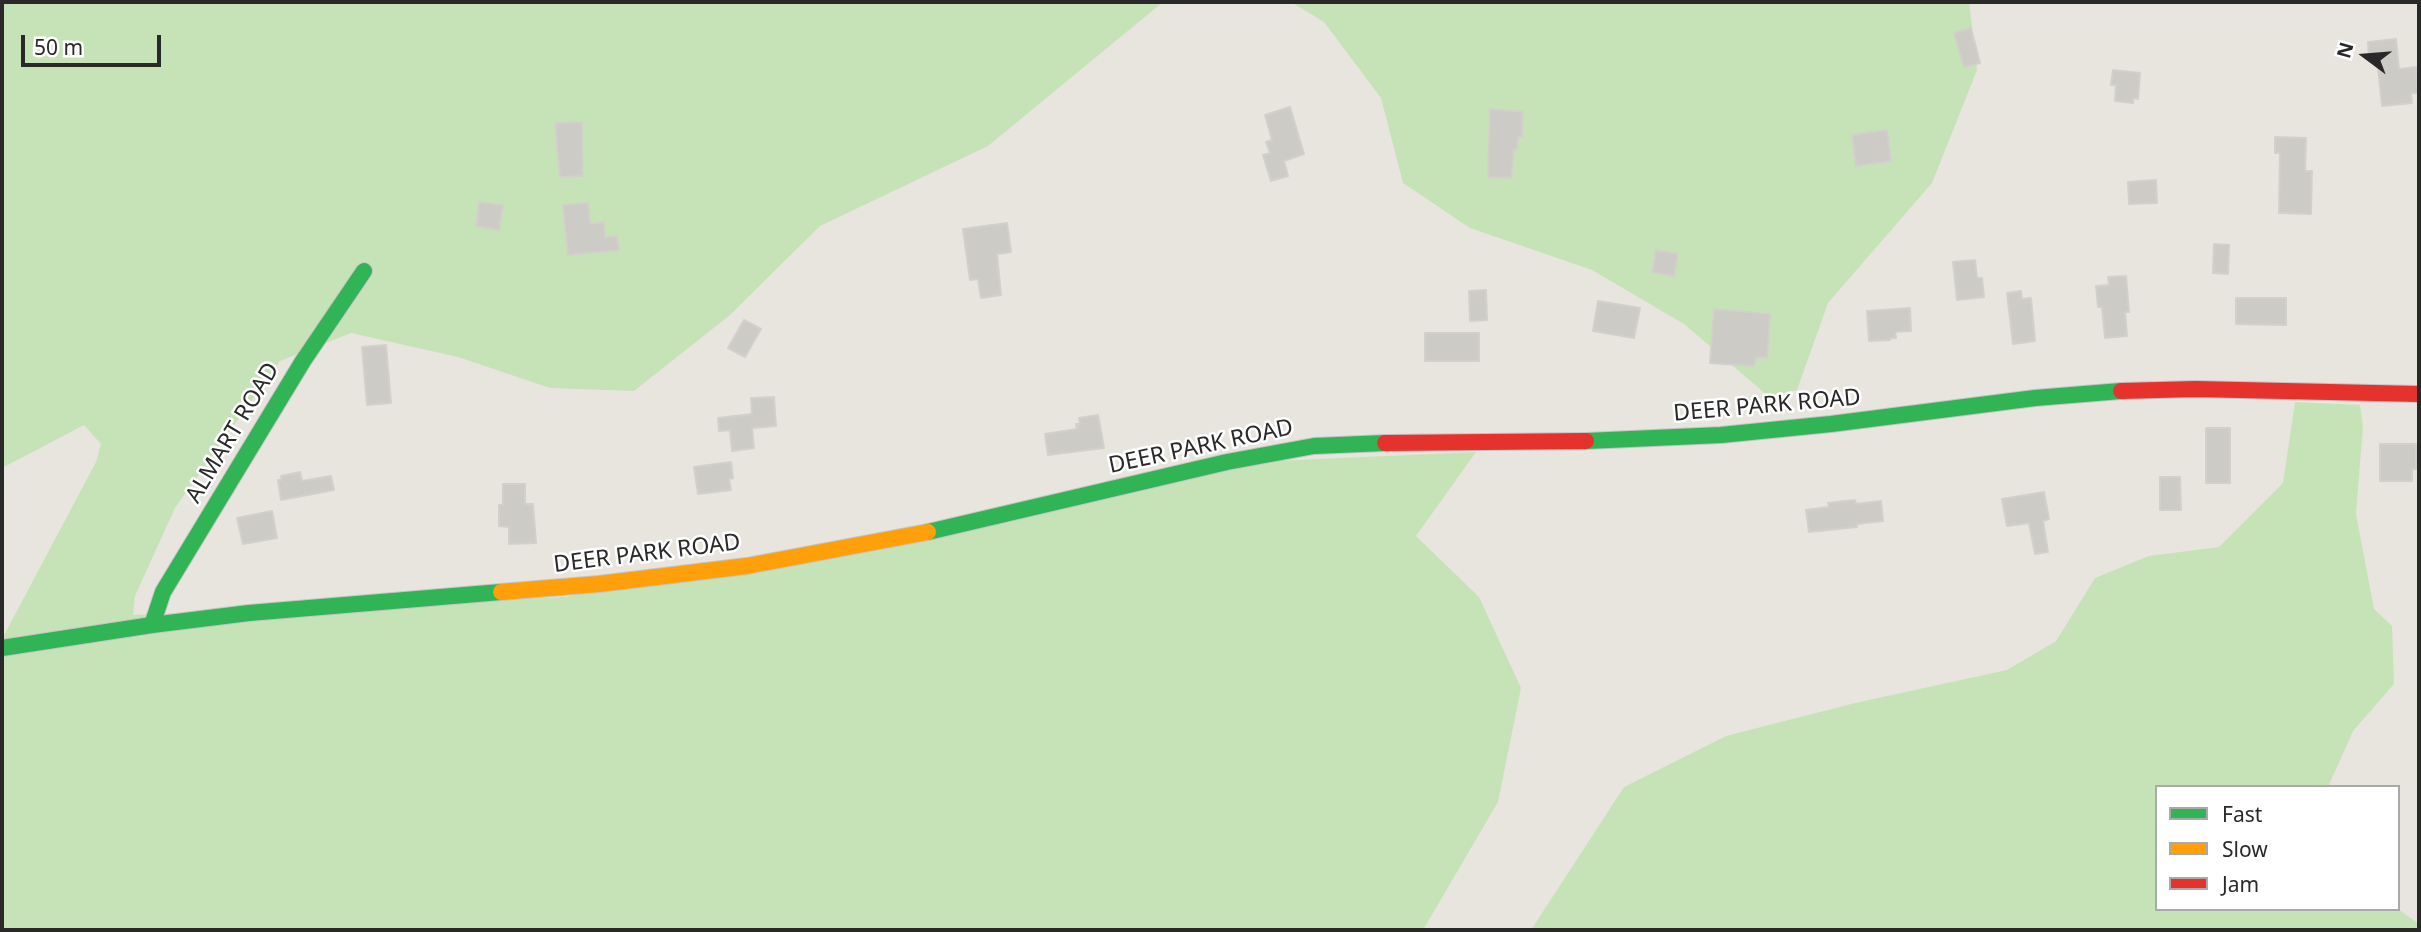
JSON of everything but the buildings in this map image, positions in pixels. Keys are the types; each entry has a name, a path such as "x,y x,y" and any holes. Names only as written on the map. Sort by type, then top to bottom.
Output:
{"street":[{"name":"ALMART ROAD","path":"152,625 163,592 303,361 364,271"},
{"name":"DEER PARK ROAD","path":"2,648 152,625 300,608 652,579 747,566 920,534 1227,462 1314,446 1566,442 1721,435 2113,391 2195,389 2419,394"}],"green space":[{"path":"2,2 1163,2 988,146 820,226 730,315 634,391 550,388 458,357 351,333 280,361 175,508 135,596 133,615 565,597 1274,461 1476,452 1416,536 1479,597 1521,688 1498,802 1423,930 2,930 2,639 96,462 101,444 84,425 2,468"},
{"path":"1291,2 1969,2 1977,70 1932,183 1828,303 1797,390 1768,396 1684,324 1592,270 1470,228 1403,183 1381,98 1324,22"},
{"path":"2295,402 2360,405 2363,426 2356,514 2374,609 2392,626 2394,684 2353,731 2329,785 2155,785 2155,911 2400,910 2419,924 2419,930 1531,930 1624,787 1726,736 1855,703 2007,670 2056,641 2095,578 2149,556 2219,547 2283,483"}],"traffic: fast":[{"path":"152,625 163,592 303,361 364,271"},
{"path":"1586,441 1721,435 2035,398 2121,391"},
{"path":"928,532 1227,462 1314,446 1385,443"},
{"path":"2,648 249,613 501,592"}],"traffic: slow":[{"path":"501,592 599,584 747,566 928,532"}],"traffic: jam":[{"path":"2121,391 2195,389 2419,394"},
{"path":"1385,443 1586,441"}]}
